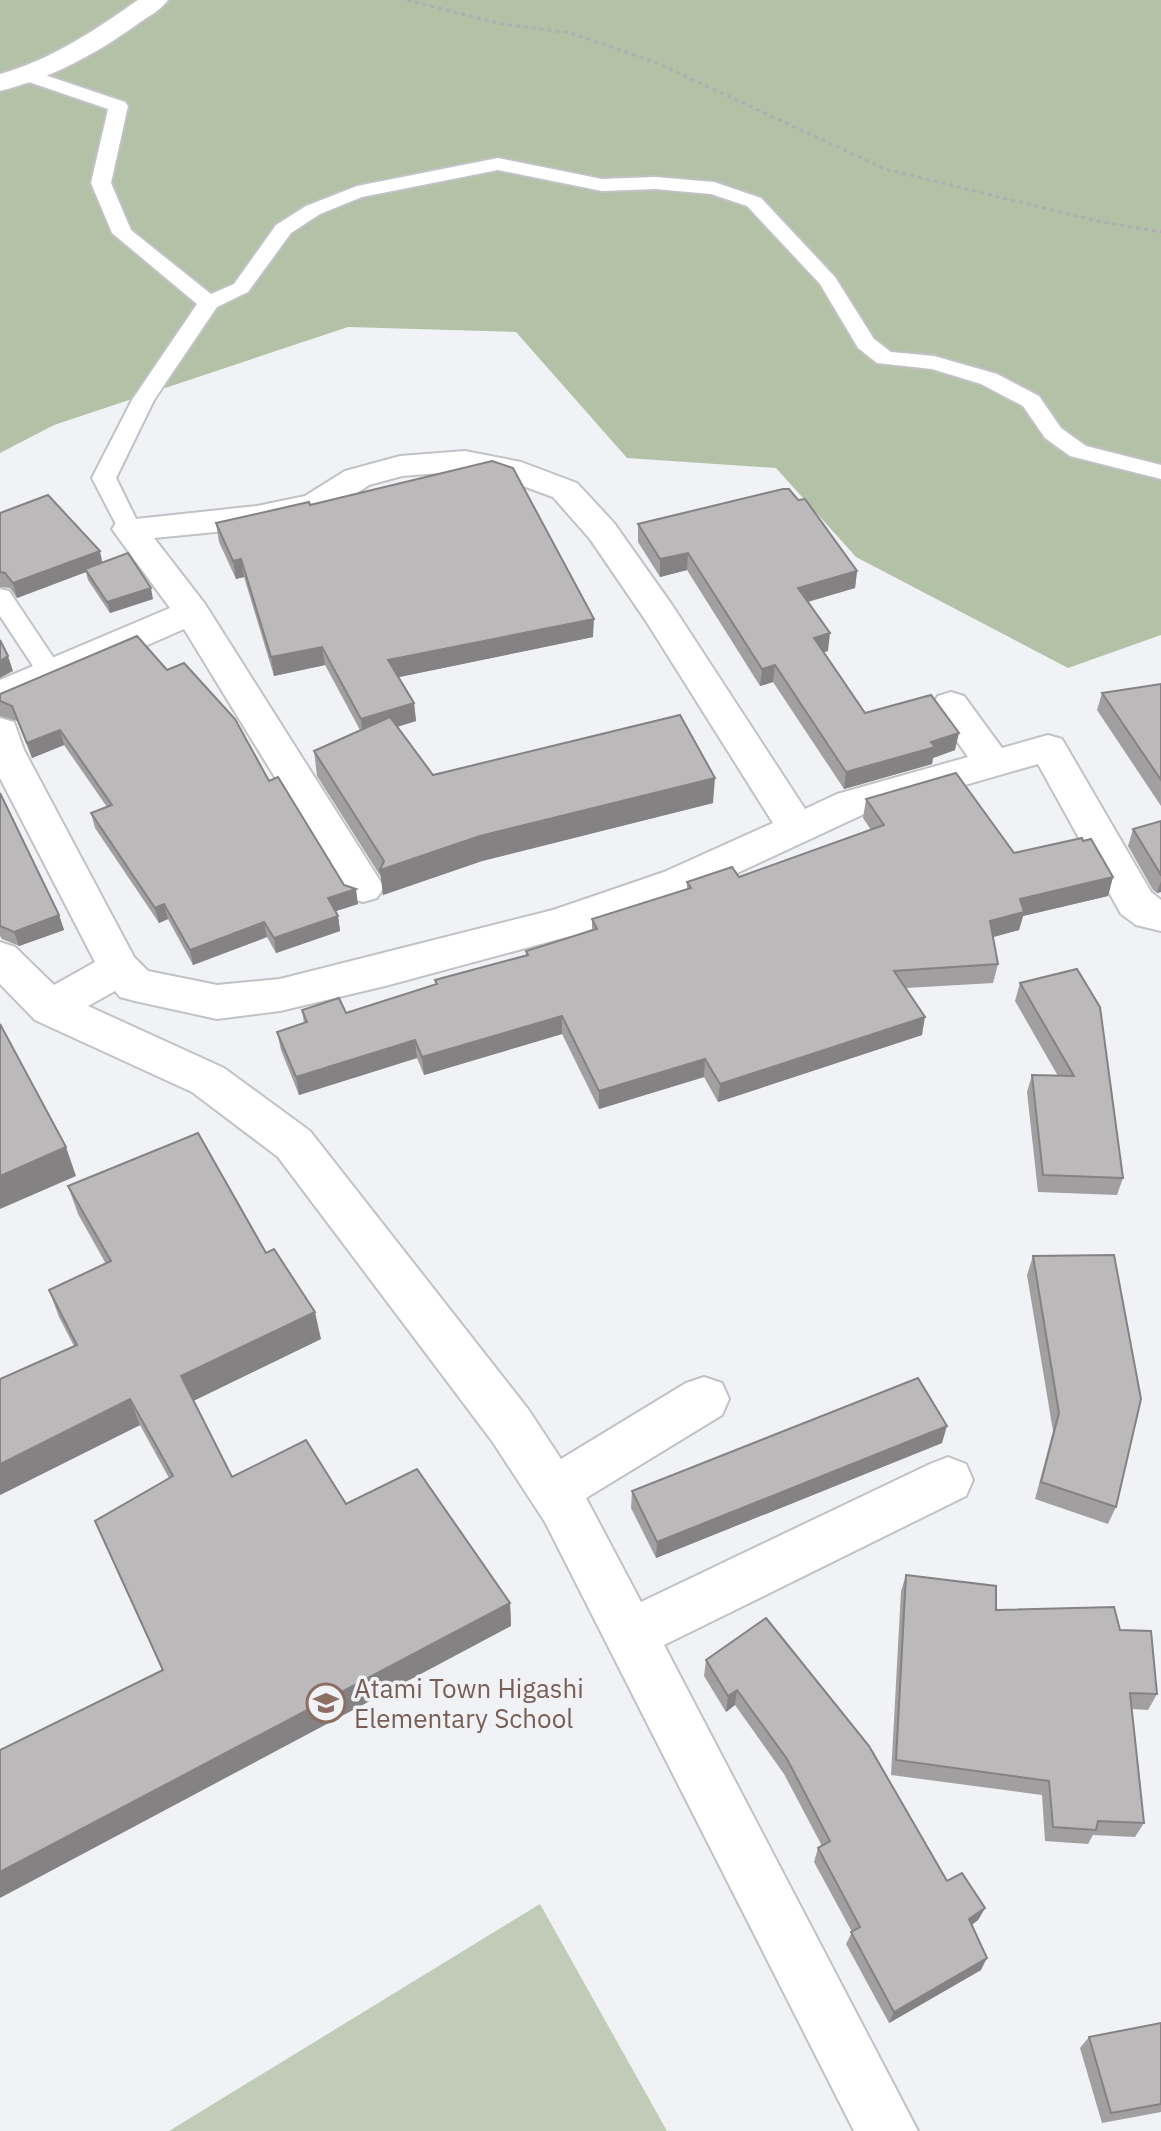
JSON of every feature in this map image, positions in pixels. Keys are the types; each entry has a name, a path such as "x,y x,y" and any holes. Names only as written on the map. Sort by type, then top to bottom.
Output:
{"street":[{"path":"0,83 30,76 80,50 155,0"},
{"path":"129,529 257,517 316,505 357,478 413,465 465,461 509,469 565,490 602,531 659,613 798,830"},
{"path":"129,529 192,612 363,887"},
{"path":"0,697 50,672 192,612"},
{"path":"951,705 993,764"},
{"path":"0,731 5,750 119,968 135,985 161,993 217,1002 280,995 559,924 678,883 851,804 1048,748 1136,903 1151,914 1161,916"},
{"path":"0,958 50,1008 208,1080 294,1144 510,1425 553,1491 630,1634 887,2131"},
{"path":"50,1008 119,968"},
{"path":"553,1491 704,1399"},
{"path":"630,1634 948,1480"}],"lane":[{"path":"30,76 118,106 101,183 122,233 209,303"},
{"path":"129,529 104,478 143,400 209,303 241,288 283,229 313,210 357,192 498,164 602,185 655,183 714,188 754,202 828,281 866,343 885,358 934,363 989,379 1031,401 1053,433 1078,451 1161,472"},
{"path":"0,597 50,672"}],"path":[{"path":"407,0 502,24 571,33 657,63 885,169 1097,221 1161,232"}],"green space":[{"path":"0,0 1161,0 1161,635 1068,668 856,557 776,468 627,458 516,332 348,327 54,425 0,453"},
{"path":"540,1904 667,2131 169,2131"}],"building":[{"path":"492,461 513,468 594,619 388,660 414,703 361,719 322,647 271,657 241,559 233,561 216,523 309,502 310,505"},
{"path":"789,489 798,500 805,499 857,571 798,588 830,633 814,638 865,713 931,695 959,733 931,742 935,747 846,772 775,665 762,669 688,553 660,559 638,524"},
{"path":"48,495 100,551 13,583 5,573 0,572 0,513"},
{"path":"128,553 151,588 107,602 85,569"},
{"path":"137,636 167,670 184,663 235,719 269,781 278,777 344,885 356,889 328,898 338,916 274,938 264,922 190,950 164,904 155,908 91,813 112,805 60,730 27,743 12,706 0,701 0,694"},
{"path":"0,640 8,656 0,661"},
{"path":"1161,684 1161,780 1102,693"},
{"path":"680,715 715,778 480,836 380,870 384,861 314,751 390,717 433,775"},
{"path":"956,773 1014,853 1082,838 1083,841 1091,839 1113,877 1020,899 1024,912 990,921 998,964 894,971 925,1017 720,1084 705,1059 599,1091 562,1016 422,1057 415,1040 296,1077 277,1032 307,1022 302,1010 339,998 346,1013 437,984 435,980 528,955 526,951 597,929 592,919 691,888 687,882 732,867 739,877 884,825 866,799"},
{"path":"0,793 59,915 14,932 0,926"},
{"path":"1161,821 1161,875 1133,829"},
{"path":"1077,969 1100,1007 1123,1178 1043,1175 1032,1075 1074,1076 1020,983"},
{"path":"0,1024 66,1147 0,1176"},
{"path":"198,1133 266,1253 274,1249 315,1312 181,1376 232,1477 306,1440 346,1504 417,1469 510,1603 0,1872 0,1750 163,1670 95,1521 173,1476 130,1399 0,1464 0,1379 77,1345 49,1290 111,1261 68,1186"},
{"path":"1114,1255 1141,1399 1116,1507 1041,1482 1059,1413 1033,1256"},
{"path":"918,1378 947,1426 657,1542 632,1491"},
{"path":"906,1575 996,1586 996,1610 1114,1607 1120,1630 1151,1631 1157,1694 1130,1693 1144,1823 1098,1821 1096,1830 1053,1827 1049,1781 896,1760"},
{"path":"766,1618 869,1746 947,1881 962,1873 985,1908 969,1919 987,1958 894,2012 851,1932 860,1927 818,1848 830,1841 787,1759 737,1690 728,1696 706,1660"},
{"path":"1161,2023 1161,2104 1111,2113 1089,2037"}],"place":[{"name":"Atami Town Higashi Elementary School","path":"326,1703"}]}
